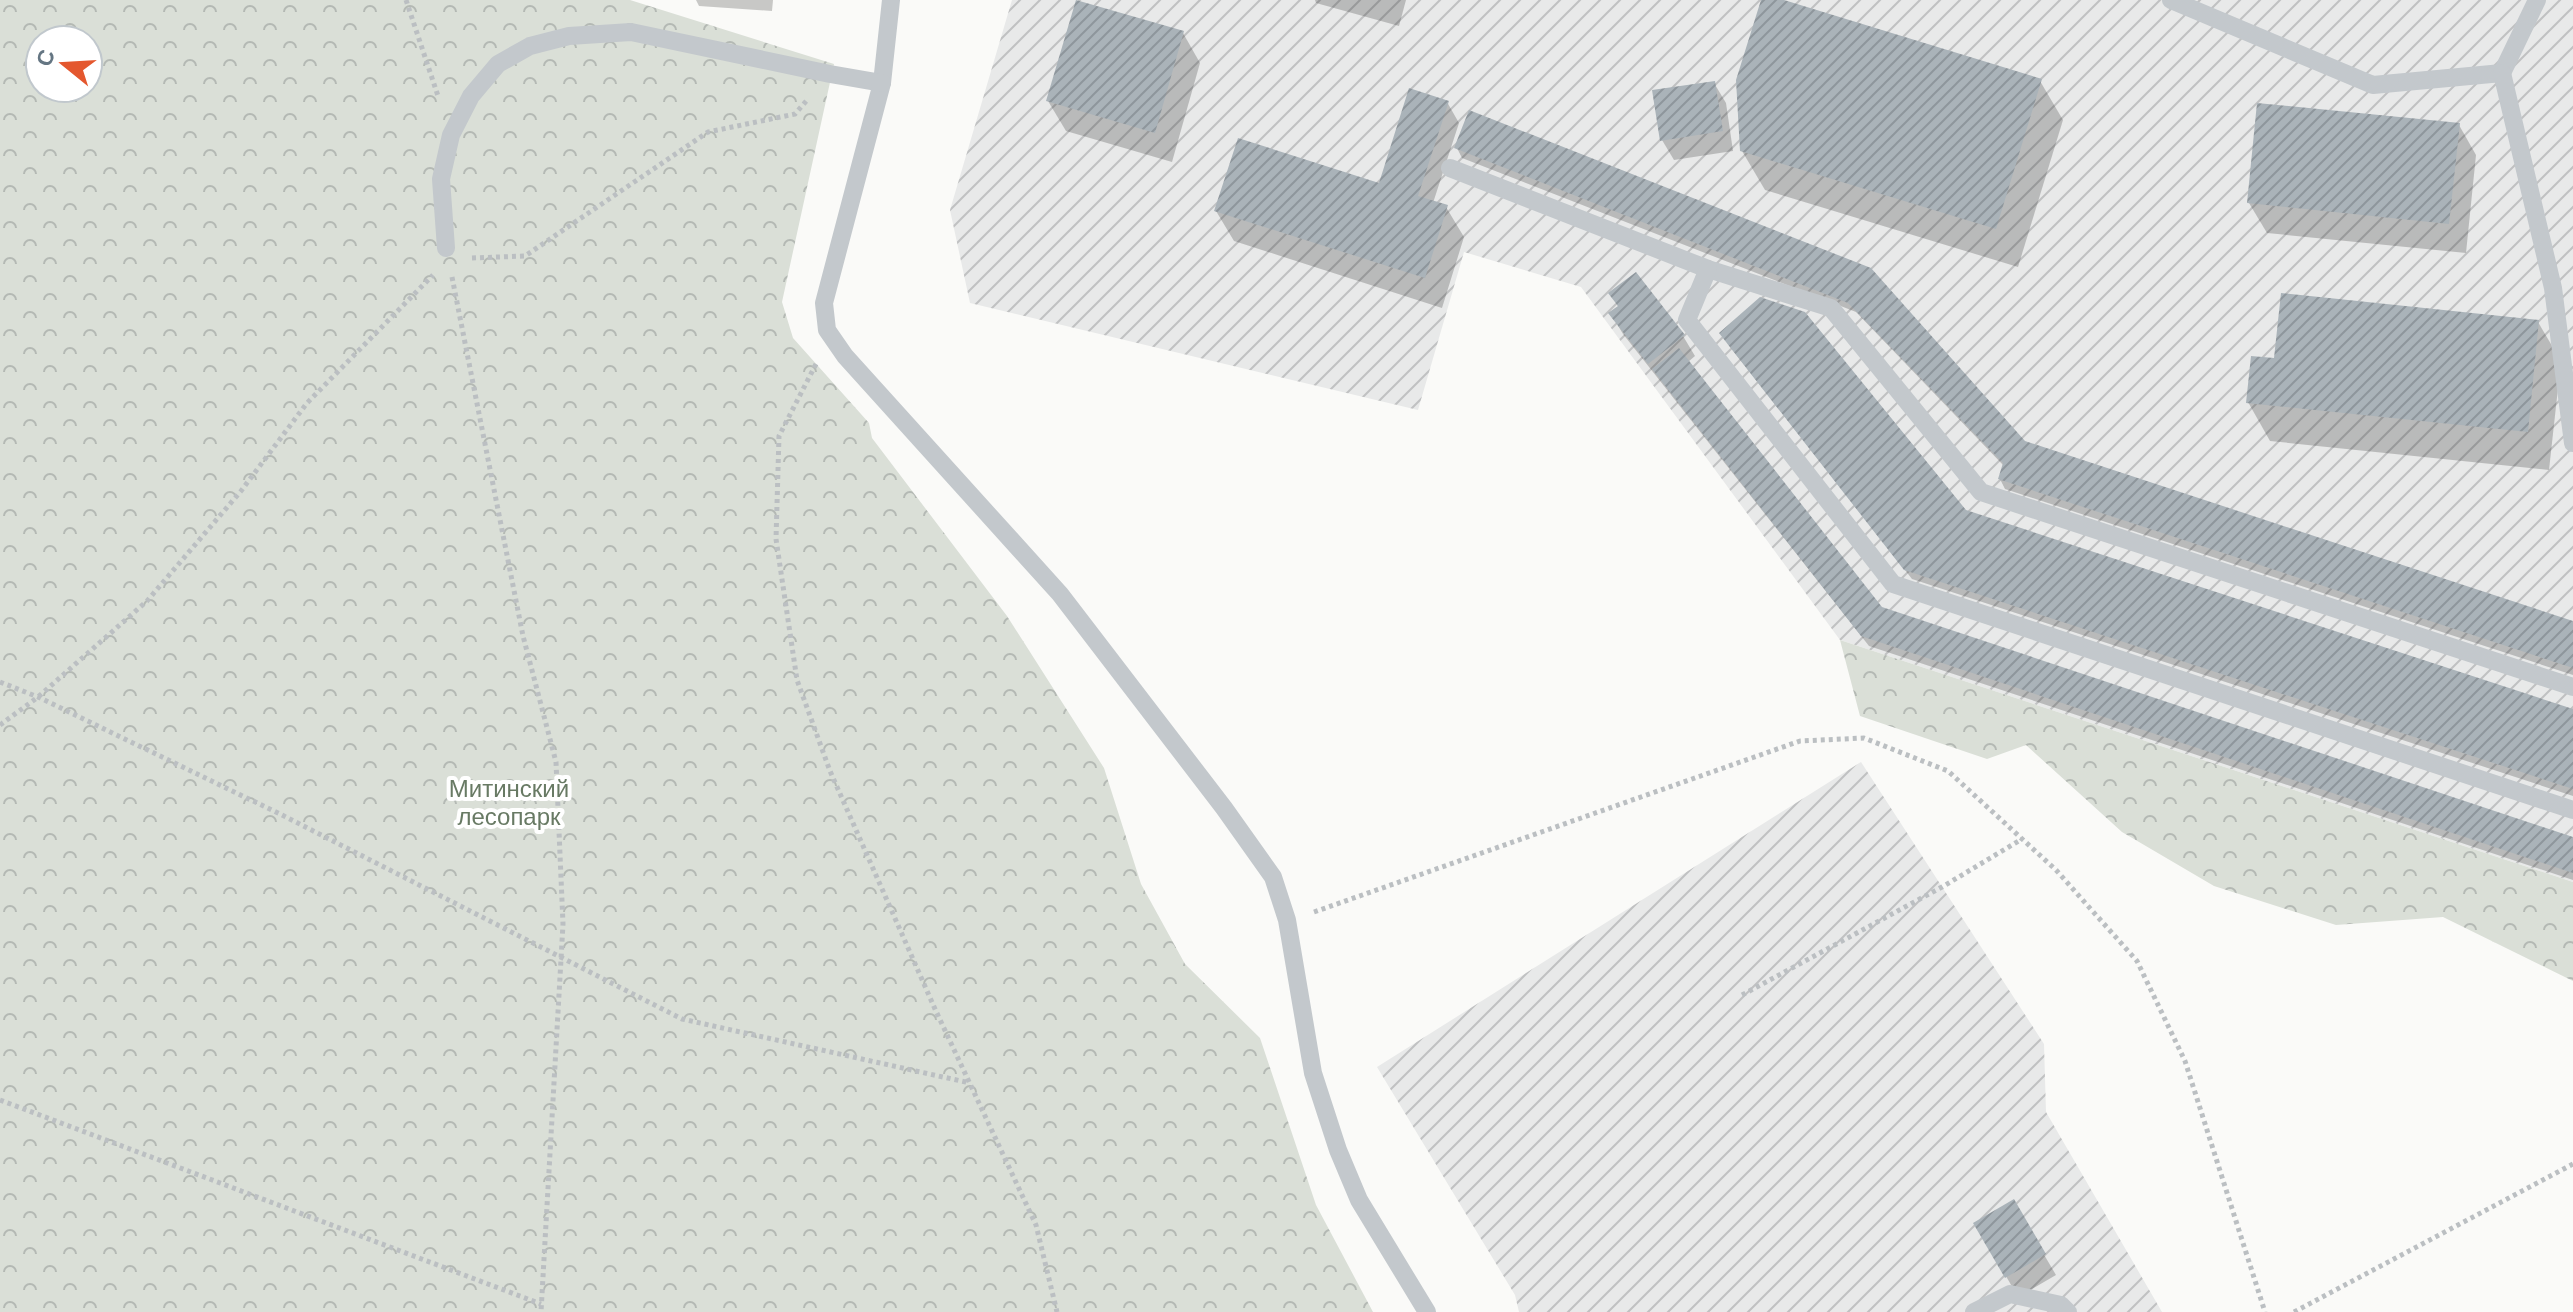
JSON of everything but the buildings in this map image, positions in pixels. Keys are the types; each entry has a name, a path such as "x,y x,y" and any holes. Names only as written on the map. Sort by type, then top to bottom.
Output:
{"lane":[{"path":"891,0 882,83 824,303 827,330 845,356 1060,594 1273,877 1287,920 1313,1073 1338,1150 1359,1200 1427,1312"},
{"path":"2171,0 2373,85 2502,73"},
{"path":"2537,0 2502,73 2553,288 2573,443"},
{"path":"447,254 441,179 451,135 471,96 498,64 530,46 569,36 631,32 882,83"},
{"path":"1450,168 1708,269 1831,308 1981,492 2573,687"},
{"path":"1708,269 1687,320 1893,584 2573,810"},
{"path":"1974,1312 2010,1294 2061,1305 2068,1312"}],"path":[{"path":"406,0 451,135"},
{"path":"0,725 38,697 147,601 241,491 307,403 447,254 525,256 708,132 795,114 830,74"},
{"path":"447,254 523,636 556,762 563,924 541,1312"},
{"path":"832,338 779,436 776,539 797,680 830,771 1036,1225 1057,1312"},
{"path":"0,682 38,697 282,815 682,1019 970,1083"},
{"path":"1287,920 1800,741 1864,738 1948,771 2056,870 2137,961 2185,1061 2265,1312"},
{"path":"1742,995 1942,887 2022,839"},
{"path":"0,1100 541,1304"},
{"path":"2294,1312 2573,1164"}],"shaded area":[{"path":"1012,0 2573,0 2573,882 1840,640 1581,287 1464,252 1418,410 970,303 950,210"},
{"path":"1861,762 2044,1044 2046,1112 2162,1312 1519,1312 1515,1295 1377,1067"}],"green space":[{"name":"Митинский лесопарк","path":"0,0 630,0 834,64 782,302 793,338 869,423 872,438 1007,616 1104,768 1141,884 1185,964 1260,1038 1316,1205 1373,1312 0,1312"},
{"path":"1840,640 2573,882 2573,981 2443,917 2336,925 2214,886 2122,832 2026,745 1987,759 1860,716"}]}
